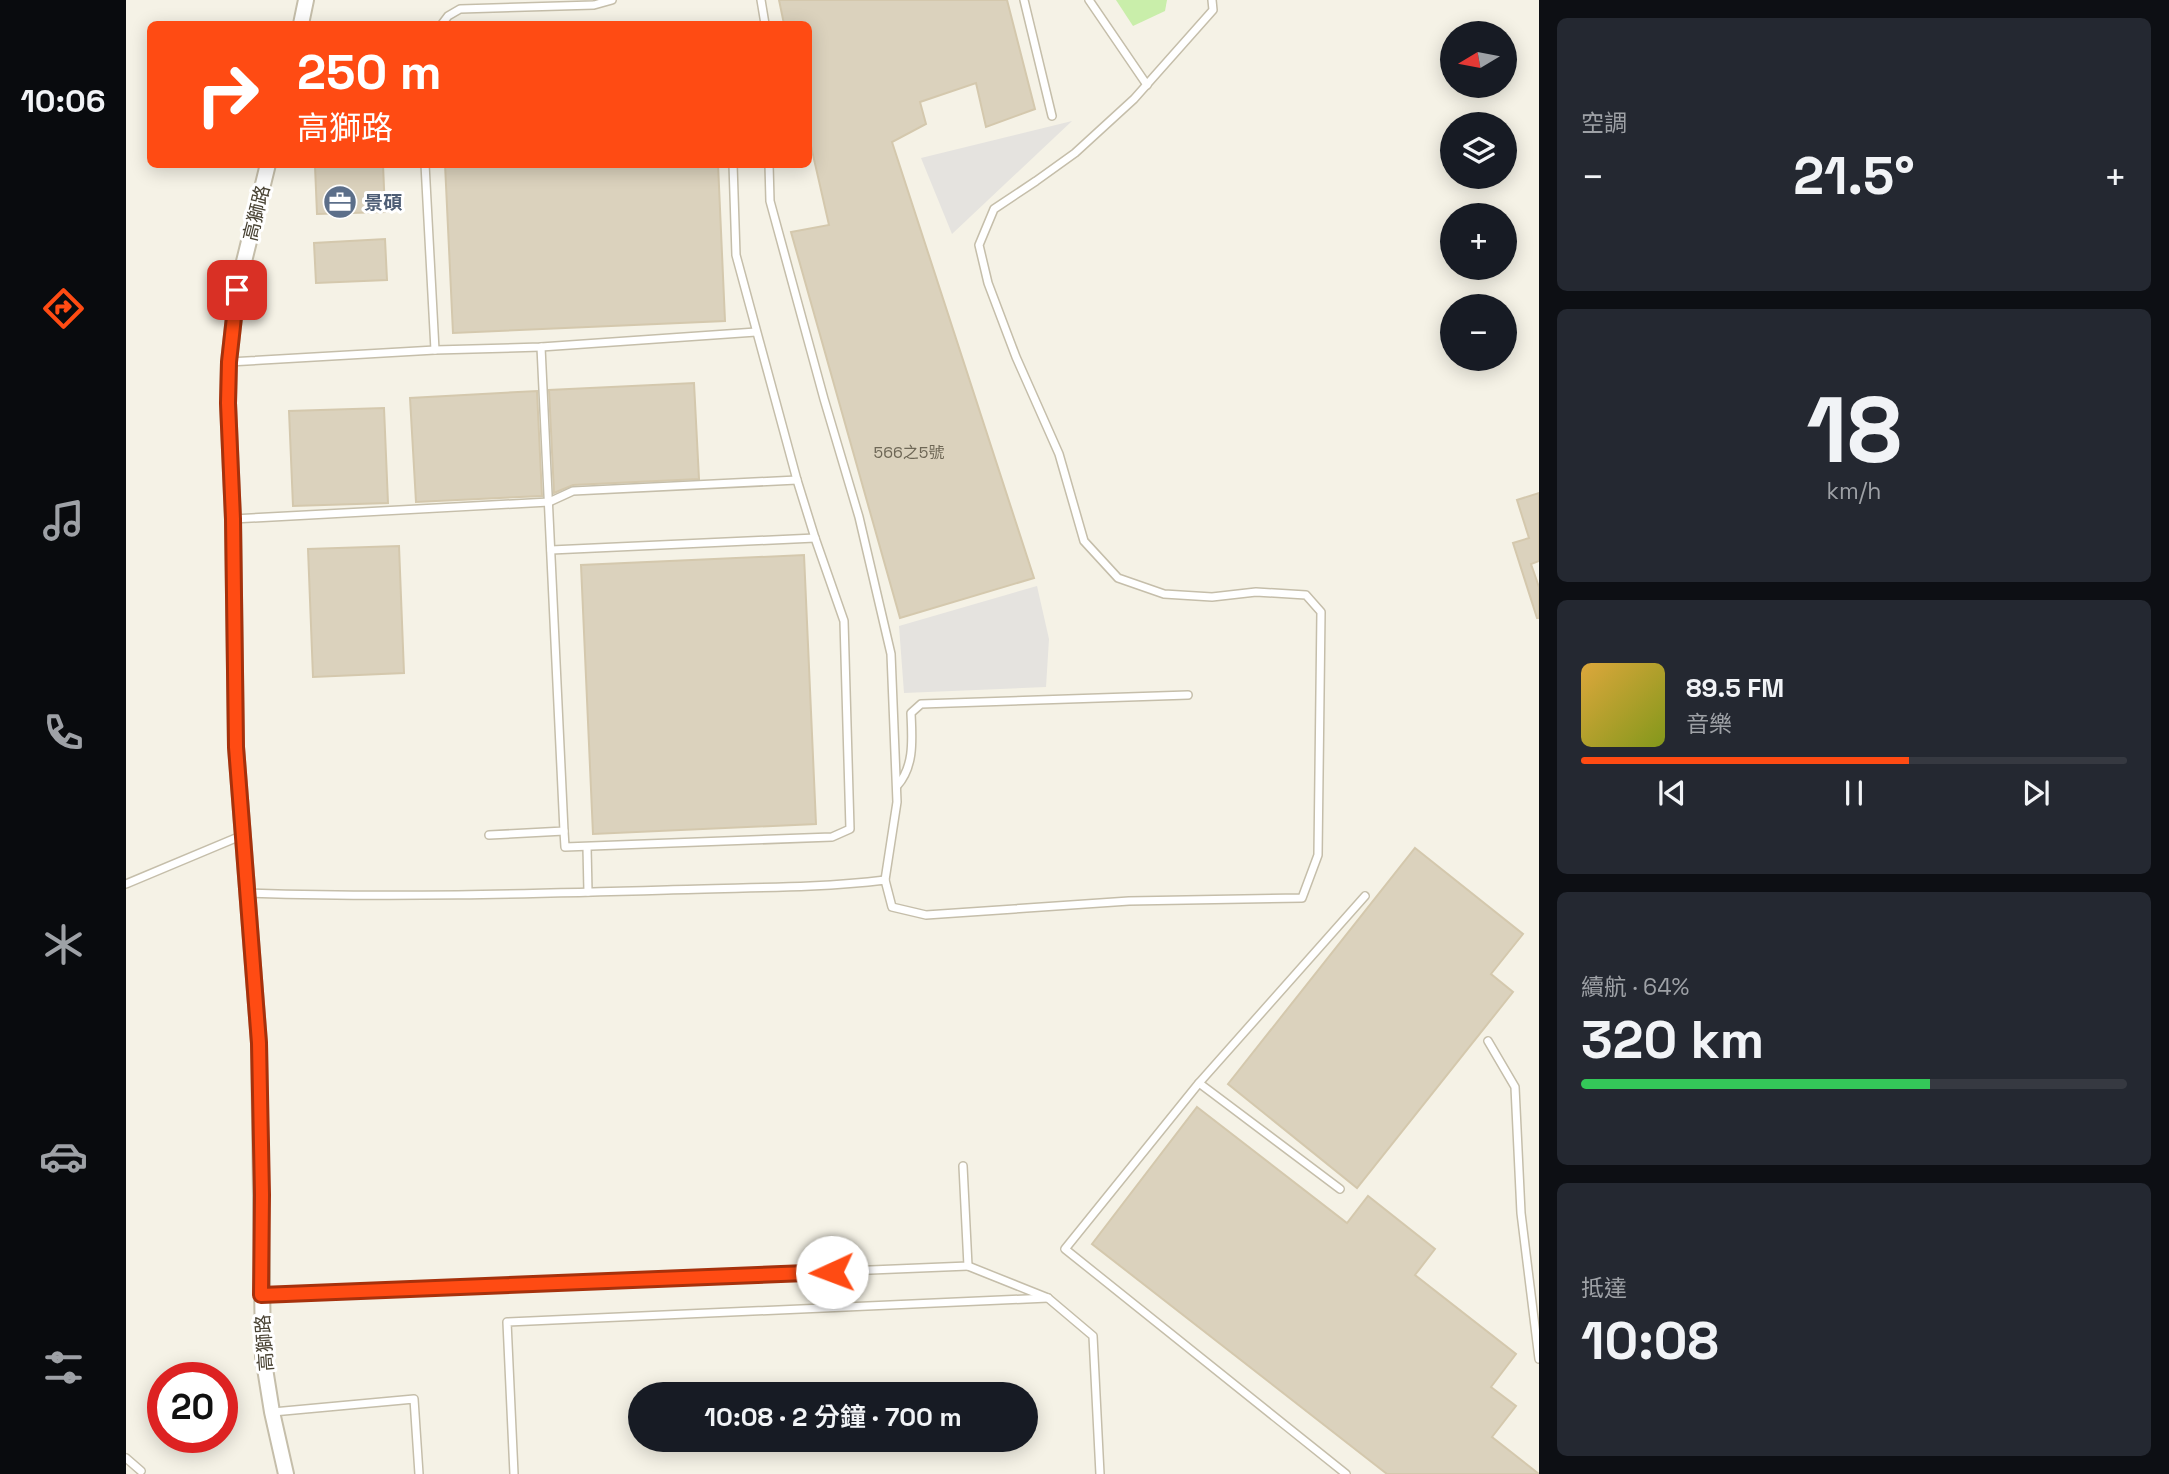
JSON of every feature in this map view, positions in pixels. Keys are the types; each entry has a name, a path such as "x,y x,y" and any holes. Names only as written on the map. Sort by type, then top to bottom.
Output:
{"street":[{"path":"302,21 306,0"},
{"name":"高獅路","path":"267,168 237,290 229,362 228,403 233,519 236,747 259,1043 263,1356 286,1474"}],"lane":[{"path":"444,21 460,9 594,5 612,0"},
{"path":"761,0 764,21"},
{"path":"1024,0 1052,116"},
{"path":"1089,0 1147,85"},
{"path":"769,168 770,201 859,517 891,654 897,802 885,880 892,907 926,915 1129,901 1302,898 1318,855 1321,612 1306,594 1256,592 1212,597 1164,594 1118,578 1084,541 1059,454 992,295 979,245 994,209 1075,153 1147,85 1213,10 1212,0"},
{"path":"425,168 435,351"},
{"path":"541,347 565,847 832,837 850,829 844,621 797,480 736,255 733,168"},
{"path":"229,362 541,347 756,332"},
{"path":"233,519 549,502 573,491 797,480"},
{"path":"551,550 815,538"},
{"path":"897,786 907,774 912,740 911,712 922,704 1188,695"},
{"path":"489,835 564,831"},
{"path":"126,884 243,835"},
{"path":"587,847 587,892"},
{"path":"248,893 338,896 587,892 835,886 885,880"},
{"path":"1346,1474 1065,1249 1199,1083 1365,896"},
{"path":"1489,1041 1515,1087 1521,1213 1539,1359"},
{"path":"1199,1083 1340,1189"},
{"path":"963,1166 968,1266"},
{"path":"261,1295 968,1266 1048,1298 1093,1336 1100,1474"},
{"path":"514,1474 508,1322 1048,1298"},
{"path":"272,1412 414,1399 419,1474"},
{"path":"126,1458 141,1471"}],"green space":[{"path":"1116,0 1167,0 1165,11 1133,26"}],"shaded area":[{"path":"1072,121 952,234 921,158"},
{"path":"1037,586 1049,639 1046,687 904,693 899,626"}],"building":[{"path":"779,0 1007,0 1035,109 986,127 976,83 920,102 926,124 892,142 1034,578 900,618 791,232 829,225 812,151 812,21 783,21"},
{"path":"315,168 383,168 385,212 317,214"},
{"path":"445,168 718,168 725,321 453,333"},
{"path":"385,239 387,280 316,283 314,243"},
{"path":"694,383 699,479 573,485 554,493 549,390"},
{"path":"537,391 542,496 416,502 410,398"},
{"path":"384,408 388,503 293,506 289,411"},
{"path":"1539,493 1539,561 1531,564 1539,587 1537,618 1513,543 1529,538 1517,500"},
{"path":"399,546 404,673 313,677 308,549"},
{"path":"804,555 816,824 593,834 581,565"},
{"path":"1415,848 1523,934 1491,974 1513,992 1357,1188 1228,1084"},
{"path":"1197,1107 1347,1223 1368,1196 1435,1249 1415,1275 1516,1354 1491,1387 1516,1406 1492,1437 1539,1474 1387,1474 1092,1244"}],"place":[{"name":"景碩","path":"340,202"}],"route":[{"path":"237,290 229,362 228,403 233,519 236,747 259,1043 261,1295 832,1272"}]}
